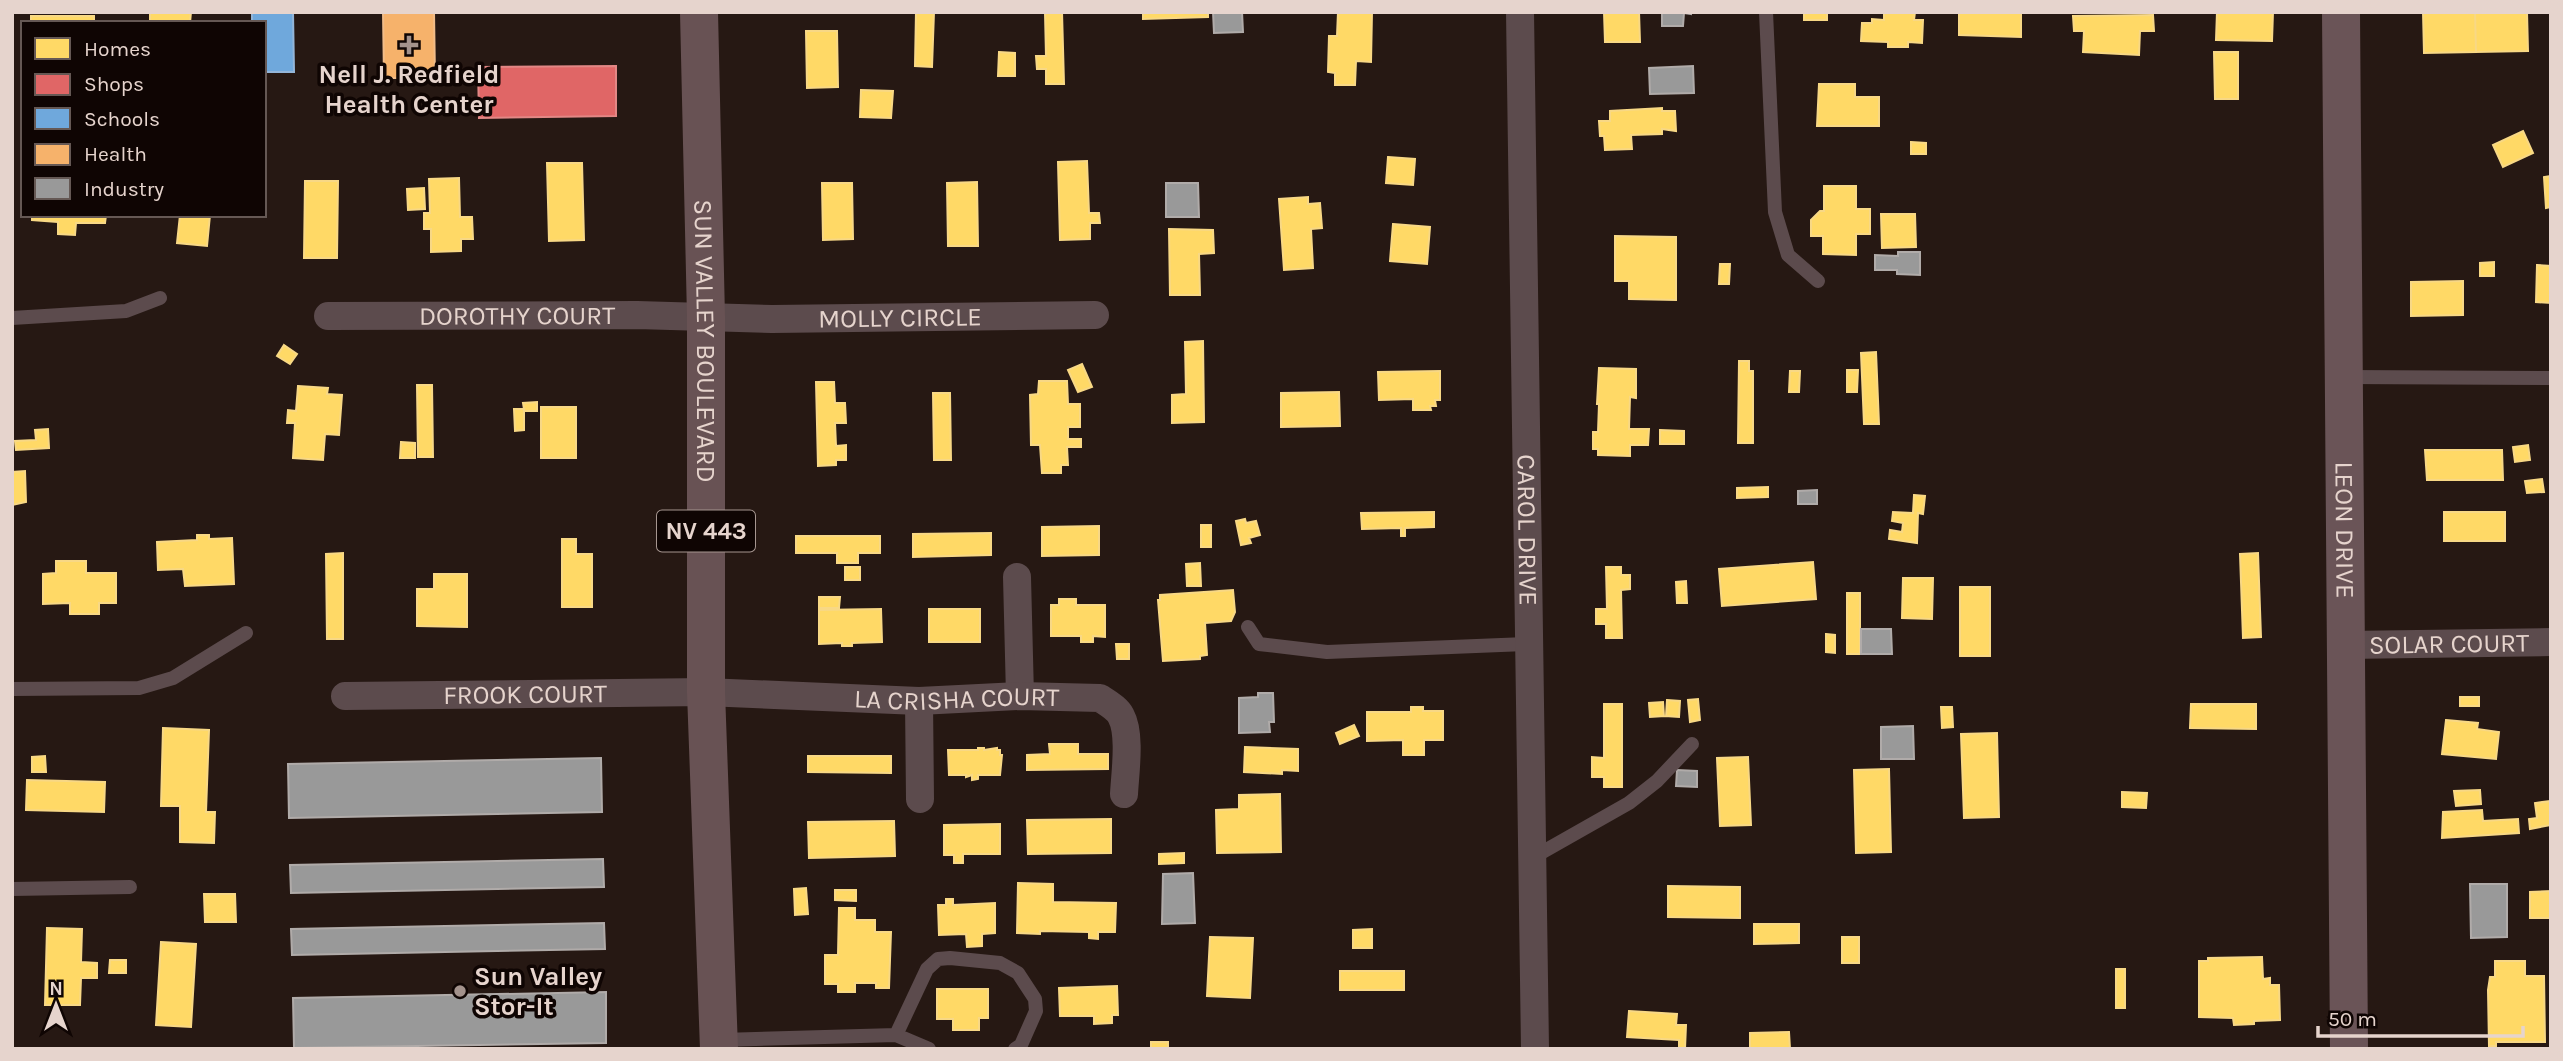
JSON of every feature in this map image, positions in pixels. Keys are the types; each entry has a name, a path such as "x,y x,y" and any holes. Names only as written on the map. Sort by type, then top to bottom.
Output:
{"main road":[{"name":"SUN VALLEY BOULEVARD","path":"699,12 706,317 706,692 719,1044"}],"street":[{"name":"CAROL DRIVE","path":"1520,12 1535,1049"},
{"name":"LEON DRIVE","path":"2341,12 2350,1049"},
{"name":"MOLLY CIRCLE","path":"706,317 772,319 1095,315"},
{"name":"DOROTHY COURT","path":"328,316 706,317"},
{"path":"1017,577 1020,696"},
{"name":"SOLAR COURT","path":"2346,645 2551,642"},
{"name":"FROOK COURT","path":"345,696 706,692"},
{"name":"LA CRISHA COURT","path":"706,692 919,701 1020,696 1100,698 1122,716 1126,739 1124,794"},
{"path":"919,701 920,799"}],"lane":[{"path":"1766,12 1775,212 1788,255 1818,281"},
{"path":"12,318 126,311 160,298"},
{"path":"2344,377 2551,378"},
{"path":"1248,627 1259,644 1327,652 1529,643"},
{"path":"12,689 139,688 173,678 246,633"},
{"path":"1532,858 1629,803 1657,781 1692,744"},
{"path":"12,889 131,887"},
{"path":"896,1035 927,970 937,959 963,959 1000,964 1018,973 1035,999 1036,1011 1021,1045 1015,1049"},
{"path":"719,1044 896,1035 929,1049"}],"building: Homes":[{"path":"150,12 191,12 190,21 150,21"},
{"path":"916,12 934,12 932,67 915,66"},
{"path":"1062,12 1064,84 1046,84 1046,69 1037,69 1036,56 1046,56 1045,13"},
{"path":"1143,12 1208,12 1208,17 1143,19"},
{"path":"1338,12 1372,12 1371,62 1356,61 1355,85 1335,85 1335,73 1328,72 1329,36 1337,36"},
{"path":"1604,12 1639,12 1640,42 1605,42"},
{"path":"1804,12 1827,12 1827,20 1804,20"},
{"path":"1884,12 1915,12 1914,20 1923,20 1922,43 1908,42 1908,47 1888,47 1888,42 1861,41 1862,23 1872,23 1872,19 1884,20"},
{"path":"1959,12 2021,12 2021,37 1959,35"},
{"path":"2217,12 2273,12 2272,41 2216,40"},
{"path":"2423,12 2475,12 2476,52 2424,53"},
{"path":"2475,12 2527,12 2528,51 2476,52"},
{"path":"2153,15 2154,31 2140,31 2139,55 2083,52 2084,31 2074,31 2073,16"},
{"path":"31,16 94,16 94,21 31,21"},
{"path":"806,31 837,31 838,87 807,88"},
{"path":"999,52 1015,53 1015,76 998,76"},
{"path":"2214,52 2238,52 2238,99 2215,99"},
{"path":"1819,84 1855,84 1855,97 1879,97 1879,126 1817,126"},
{"path":"861,90 893,91 891,118 860,117"},
{"path":"1662,108 1662,111 1675,111 1676,131 1662,129 1662,134 1631,135 1632,149 1605,150 1599,121 1610,121 1610,111"},
{"path":"2523,131 2533,153 2503,167 2493,145"},
{"path":"1911,142 1926,143 1926,154 1911,154"},
{"path":"1388,157 1415,159 1413,185 1386,183"},
{"path":"1087,161 1089,213 1099,213 1100,223 1090,223 1090,239 1060,240 1058,162"},
{"path":"547,163 582,163 584,240 549,241"},
{"path":"2551,176 2551,207 2546,208 2544,177"},
{"path":"459,178 460,217 472,217 473,239 461,239 461,251 431,252 431,229 424,229 424,213 430,213 429,179"},
{"path":"305,181 338,181 337,258 304,258"},
{"path":"977,182 978,246 948,246 947,183"},
{"path":"822,183 852,183 853,239 823,240"},
{"path":"1824,186 1856,186 1856,209 1870,209 1870,234 1856,234 1856,255 1823,254 1823,236 1811,236 1811,220 1820,211 1824,211"},
{"path":"424,188 425,209 408,210 407,189"},
{"path":"1308,197 1308,204 1320,203 1322,228 1311,229 1313,268 1284,270 1279,199"},
{"path":"1881,214 1915,214 1916,247 1882,248"},
{"path":"32,217 106,217 105,223 76,223 75,235 58,234 58,222 32,220"},
{"path":"180,217 210,217 207,246 177,243"},
{"path":"1393,224 1430,227 1427,264 1390,261"},
{"path":"1169,229 1213,230 1214,253 1199,254 1200,295 1170,295"},
{"path":"1615,236 1676,237 1676,300 1629,299 1629,281 1615,281"},
{"path":"2494,262 2494,276 2480,276 2480,263"},
{"path":"1720,264 1730,264 1729,284 1719,284"},
{"path":"2537,265 2551,266 2551,303 2536,302"},
{"path":"2463,281 2463,315 2411,316 2411,282"},
{"path":"1203,341 1204,422 1172,423 1172,395 1186,394 1185,342"},
{"path":"284,345 297,354 290,364 277,356"},
{"path":"1876,352 1879,424 1864,424 1861,353"},
{"path":"1739,361 1749,361 1749,371 1753,371 1753,443 1738,443"},
{"path":"1082,364 1092,387 1078,392 1068,370"},
{"path":"1599,368 1636,369 1636,398 1630,397 1629,429 1649,429 1648,445 1630,445 1630,456 1598,455 1598,449 1593,449 1593,432 1598,432"},
{"path":"1847,370 1858,370 1857,392 1847,392"},
{"path":"1440,371 1440,400 1435,400 1436,406 1430,406 1431,410 1413,410 1413,399 1379,400 1378,372"},
{"path":"1790,371 1800,371 1799,392 1789,392"},
{"path":"1039,381 1067,381 1068,404 1080,404 1080,427 1068,427 1068,439 1081,439 1081,447 1067,447 1068,465 1061,465 1061,473 1042,473 1040,445 1031,445 1030,395 1038,394"},
{"path":"816,382 834,382 835,403 845,403 846,423 835,423 836,446 846,445 846,460 836,460 836,465 818,466"},
{"path":"417,385 432,385 433,457 418,457"},
{"path":"298,386 328,388 327,394 342,395 339,435 325,434 323,460 293,458 295,423 287,423 288,410 296,411"},
{"path":"1339,392 1340,426 1281,427 1281,393"},
{"path":"933,393 950,393 951,460 934,460"},
{"path":"537,402 537,411 524,411 524,430 515,431 514,409 524,409 523,403"},
{"path":"541,407 576,407 576,458 541,458"},
{"path":"48,429 49,448 16,450 15,441 36,440 35,430"},
{"path":"1660,430 1684,431 1684,444 1660,444"},
{"path":"401,442 415,443 415,458 400,458"},
{"path":"2528,445 2530,460 2515,462 2513,447"},
{"path":"2425,450 2502,450 2503,480 2427,480"},
{"path":"25,471 26,502 12,505 12,472"},
{"path":"2542,479 2544,492 2527,493 2525,481"},
{"path":"1768,487 1768,497 1737,498 1737,488"},
{"path":"1914,495 1925,496 1923,514 1918,513 1917,543 1889,539 1890,530 1902,532 1903,523 1892,521 1893,512 1913,513"},
{"path":"1434,512 1434,527 1405,528 1405,536 1401,536 1401,528 1362,529 1361,513"},
{"path":"2444,512 2505,512 2505,541 2444,541"},
{"path":"1245,519 1246,523 1256,521 1260,535 1249,538 1251,543 1241,545 1236,521"},
{"path":"1201,525 1211,525 1211,547 1201,547"},
{"path":"1099,526 1099,555 1042,556 1042,527"},
{"path":"991,533 991,555 913,557 913,534"},
{"path":"197,535 209,535 209,539 232,538 234,584 185,586 183,569 158,570 157,542 197,540"},
{"path":"796,536 880,536 880,553 858,553 858,563 837,563 837,553 796,553"},
{"path":"562,539 576,539 576,554 592,554 592,607 562,607"},
{"path":"343,553 343,639 327,639 326,554"},
{"path":"2258,553 2261,637 2243,638 2240,554"},
{"path":"56,561 86,561 86,573 116,573 116,603 99,603 99,614 70,614 70,603 43,604 43,574 56,573"},
{"path":"1813,562 1816,599 1722,606 1719,569"},
{"path":"1200,563 1201,586 1187,586 1186,564"},
{"path":"845,567 860,567 860,580 845,580"},
{"path":"1606,567 1621,567 1621,575 1630,575 1630,589 1621,590 1622,638 1606,638 1606,624 1596,624 1596,609 1607,609"},
{"path":"434,574 467,574 467,627 417,626 417,589 434,589"},
{"path":"1903,578 1933,578 1932,619 1902,618"},
{"path":"1686,581 1687,603 1677,603 1676,582"},
{"path":"1960,587 1990,587 1990,656 1960,656"},
{"path":"1233,590 1235,612 1231,621 1205,623 1207,655 1200,656 1200,659 1163,661 1158,600 1160,595"},
{"path":"1847,593 1860,593 1860,654 1847,654"},
{"path":"819,597 840,597 839,608 819,608"},
{"path":"1059,599 1076,599 1076,605 1105,605 1105,637 1093,636 1093,642 1081,642 1081,636 1051,636 1051,605 1059,605"},
{"path":"881,609 882,642 852,643 852,646 842,646 842,643 819,644 819,610"},
{"path":"929,609 980,609 980,642 929,642"},
{"path":"1826,634 1835,635 1835,653 1826,652"},
{"path":"1116,644 1129,644 1129,659 1117,659"},
{"path":"2460,697 2479,697 2479,706 2460,706"},
{"path":"1698,699 1700,720 1690,722 1688,700"},
{"path":"1667,700 1680,701 1679,717 1666,716"},
{"path":"1663,702 1664,716 1650,717 1649,703"},
{"path":"1604,704 1622,704 1622,787 1604,787 1604,777 1592,777 1592,757 1604,758"},
{"path":"2191,704 2256,704 2256,729 2190,728"},
{"path":"1411,707 1423,707 1423,711 1443,711 1443,740 1424,740 1424,755 1403,755 1403,740 1367,741 1367,712 1411,712"},
{"path":"1941,707 1952,707 1953,727 1942,728"},
{"path":"2446,720 2478,723 2477,729 2499,732 2496,759 2442,754"},
{"path":"1354,725 1359,736 1340,744 1336,733"},
{"path":"163,728 209,730 206,812 215,812 214,843 180,842 180,806 161,806"},
{"path":"1997,733 1999,817 1964,818 1961,734"},
{"path":"1049,744 1078,744 1078,754 1108,754 1108,769 1027,770 1027,755 1050,754"},
{"path":"1245,747 1298,749 1298,771 1282,770 1282,774 1244,772"},
{"path":"948,750 1000,750 1000,775 978,775 978,779 972,780 972,775 949,775"},
{"path":"45,756 46,772 32,772 32,757"},
{"path":"808,756 891,756 891,773 808,772"},
{"path":"1748,757 1751,825 1720,826 1717,758"},
{"path":"1889,769 1891,852 1856,853 1854,770"},
{"path":"27,780 105,782 104,812 26,810"},
{"path":"2480,790 2481,804 2456,806 2454,791"},
{"path":"2122,792 2147,793 2146,808 2122,807"},
{"path":"1280,794 1281,852 1217,853 1216,810 1239,809 1239,795"},
{"path":"2551,801 2551,825 2530,829 2529,819 2537,818 2535,803"},
{"path":"2482,810 2483,821 2518,819 2519,833 2442,838 2443,812"},
{"path":"1111,819 1111,853 1028,854 1027,820"},
{"path":"894,821 895,856 809,858 808,822"},
{"path":"1000,824 1000,854 963,854 963,863 954,863 954,855 944,855 944,825"},
{"path":"1184,853 1184,863 1159,864 1159,854"},
{"path":"1018,883 1053,884 1053,902 1116,903 1115,932 1098,932 1098,939 1089,938 1089,932 1017,933"},
{"path":"1668,886 1740,887 1740,918 1668,917"},
{"path":"806,888 808,914 795,915 794,889"},
{"path":"835,890 856,890 856,901 835,900"},
{"path":"2551,891 2551,918 2530,918 2530,892"},
{"path":"204,894 235,894 236,922 205,922"},
{"path":"946,899 953,899 953,905 995,903 995,933 982,934 982,946 967,947 966,934 939,935 938,905 946,905"},
{"path":"839,908 855,908 855,920 875,920 875,932 891,932 889,988 876,988 876,983 855,983 855,992 838,992 838,984 825,984 825,955 838,955"},
{"path":"1754,924 1799,924 1799,943 1754,944"},
{"path":"47,928 82,929 81,962 97,963 97,978 81,978 80,1005 45,1005"},
{"path":"1372,929 1372,948 1353,948 1353,930"},
{"path":"1210,937 1253,938 1250,998 1207,996"},
{"path":"1842,937 1859,937 1859,963 1842,963"},
{"path":"161,942 196,944 191,1027 156,1025"},
{"path":"2262,957 2263,979 2270,978 2270,985 2279,985 2280,1020 2234,1025 2233,1018 2199,1017 2199,961 2208,961 2208,958"},
{"path":"110,960 126,960 126,973 109,973"},
{"path":"2495,961 2525,961 2525,976 2544,976 2545,1042 2496,1042 2496,1046 2489,1046 2488,990 2490,977 2495,977"},
{"path":"2116,969 2125,969 2125,1008 2116,1008"},
{"path":"1340,971 1404,971 1404,990 1340,990"},
{"path":"1117,986 1118,1015 1112,1015 1112,1023 1094,1024 1094,1016 1060,1016 1059,988"},
{"path":"937,989 988,989 988,1018 979,1018 979,1030 953,1030 953,1019 937,1019"},
{"path":"1629,1011 1677,1014 1676,1025 1686,1025 1685,1049 1679,1049 1679,1040 1627,1037"},
{"path":"1789,1032 1790,1049 1750,1049 1750,1033"},
{"path":"1151,1042 1168,1042 1168,1049 1151,1049"}],"building: Shops":[{"path":"616,66 616,116 479,118 478,67"}],"building: Schools":[{"path":"252,12 293,12 294,72 266,72 266,21 252,21"}],"building: Health":[{"name":"Nell J. Redfield Health Center","path":"383,12 434,12 435,78 384,78"}],"building: Industry":[{"path":"1213,12 1242,12 1243,32 1214,33"},
{"path":"1660,12 1691,12 1691,14 1684,13 1683,26 1662,26"},
{"path":"1693,66 1694,93 1650,94 1649,68"},
{"path":"1166,183 1198,183 1199,217 1166,217"},
{"path":"1898,252 1920,252 1920,275 1897,274 1897,270 1875,270 1875,255 1898,256"},
{"path":"1817,490 1817,504 1798,504 1798,491"},
{"path":"1861,629 1891,629 1892,654 1861,654"},
{"path":"1258,693 1273,693 1274,722 1269,722 1270,732 1239,733 1239,698 1258,697"},
{"path":"1913,726 1914,759 1881,759 1881,727"},
{"path":"601,758 602,812 289,818 288,764"},
{"path":"1677,770 1697,771 1697,787 1676,786"},
{"path":"603,859 604,887 291,893 290,865"},
{"path":"1193,873 1195,923 1162,924 1163,874"},
{"path":"2470,884 2507,884 2507,937 2471,938"},
{"path":"604,923 605,949 292,955 291,929"},
{"path":"606,992 606,1043 294,1048 293,998"}],"place":[{"name":"Nell J. Redfield Health Center","path":"409,45"},
{"name":"Sun Valley Stor-It","path":"460,991"}]}
